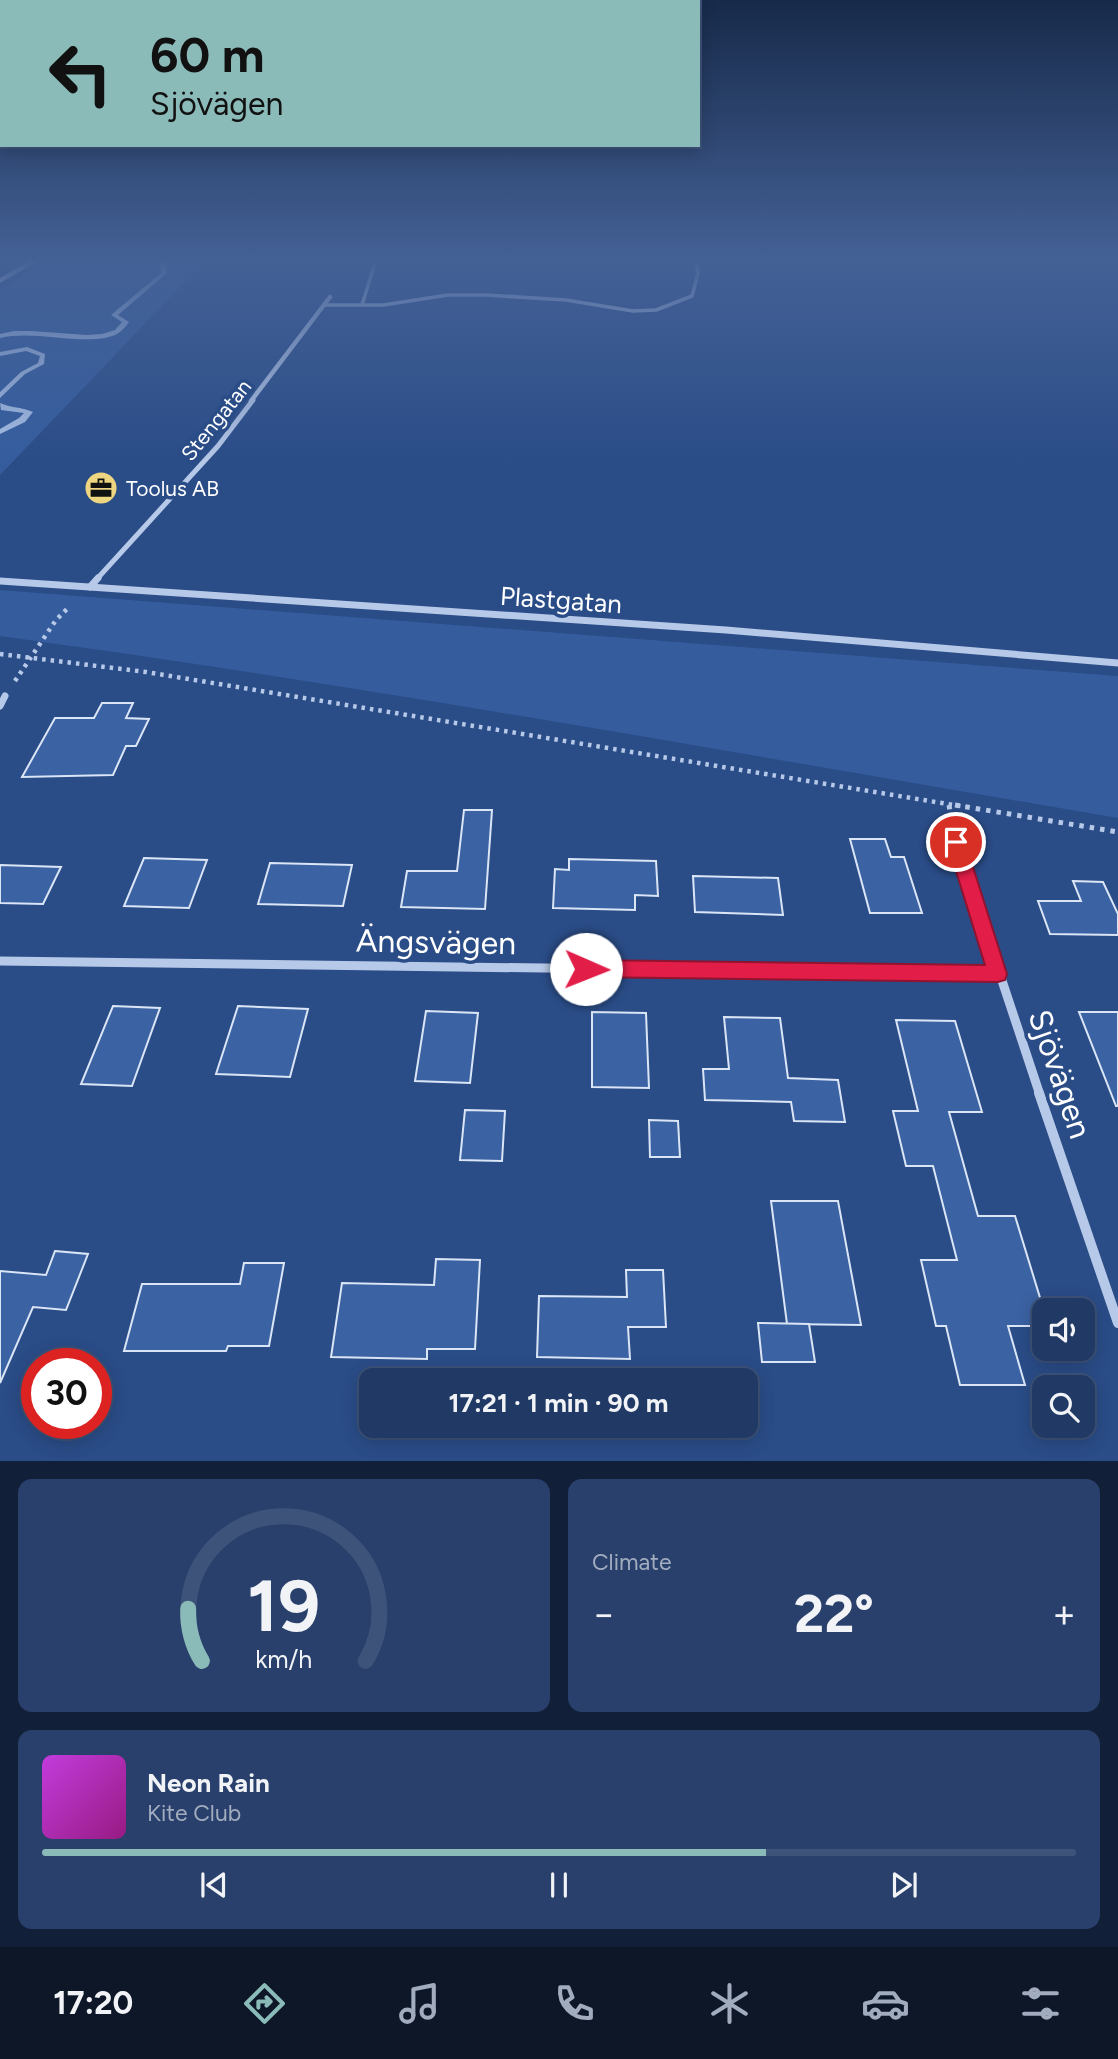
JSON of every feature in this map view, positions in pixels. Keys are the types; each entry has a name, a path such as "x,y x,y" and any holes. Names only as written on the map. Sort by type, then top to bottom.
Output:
{"street":[{"name":"Stengatan","path":"90,587 218,446 307,328"},
{"name":"Plastgatan","path":"0,581 726,630 1118,663"},
{"path":"0,706 5,696"},
{"name":"Sjövägen","path":"956,842 998,974 1118,1324"},
{"name":"Ängsvägen","path":"0,961 998,974"}],"path":[{"path":"5,696 56,620 90,587"},
{"path":"0,653 225,685 1118,832"}],"shaded area":[{"path":"0,328 141,328 0,475"},
{"path":"0,590 1118,676 1118,818 420,699 0,636"}],"building":[{"path":"102,703 133,703 126,718 149,719 136,746 126,746 113,775 22,777 55,718 94,718"},
{"path":"464,810 492,810 485,909 401,907 407,871 457,871"},
{"path":"850,839 885,839 891,857 904,857 922,913 870,913"},
{"path":"144,858 207,860 189,908 124,906"},
{"path":"569,859 656,861 658,896 635,895 635,910 553,908 555,869 569,870"},
{"path":"270,863 352,865 343,906 258,904"},
{"path":"0,865 61,867 43,904 0,903"},
{"path":"693,876 778,878 783,915 695,912"},
{"path":"1073,881 1103,882 1118,914 1118,935 1050,934 1038,901 1081,901"},
{"path":"113,1006 160,1008 132,1086 81,1084"},
{"path":"238,1006 308,1009 290,1077 216,1074"},
{"path":"426,1011 478,1013 470,1083 415,1081"},
{"path":"592,1012 646,1013 649,1088 592,1087"},
{"path":"1079,1012 1118,1012 1118,1106 1116,1106"},
{"path":"724,1017 780,1018 788,1078 838,1080 845,1122 794,1121 791,1102 705,1100 703,1069 729,1069"},
{"path":"896,1020 955,1021 982,1112 949,1112 978,1216 1015,1216 1040,1298 1032,1298 1032,1326 1008,1326 1025,1385 960,1385 946,1326 936,1326 921,1260 957,1260 933,1166 906,1166 893,1111 918,1111"},
{"path":"465,1110 505,1111 502,1161 460,1160"},
{"path":"649,1120 678,1121 680,1157 650,1157"},
{"path":"771,1201 838,1201 861,1325 787,1324"},
{"path":"55,1251 88,1254 66,1310 33,1307 0,1383 0,1271 46,1275"},
{"path":"436,1259 480,1260 475,1349 427,1349 427,1359 331,1357 342,1283 434,1285"},
{"path":"244,1263 284,1263 269,1346 228,1346 226,1351 124,1351 142,1284 240,1284"},
{"path":"626,1270 663,1270 666,1327 628,1327 630,1359 537,1357 539,1296 627,1297"},
{"path":"758,1323 809,1324 815,1362 762,1362"}],"waterway":[{"path":"0,336 14,333 103,336 120,328"},
{"path":"0,354 27,349 43,355 41,364 23,373 0,396"},
{"path":"0,405 29,412 22,420 0,432"}],"place":[{"name":"Toolus AB","path":"101,488"}],"route":[{"path":"586,969 998,974 956,842"}]}
